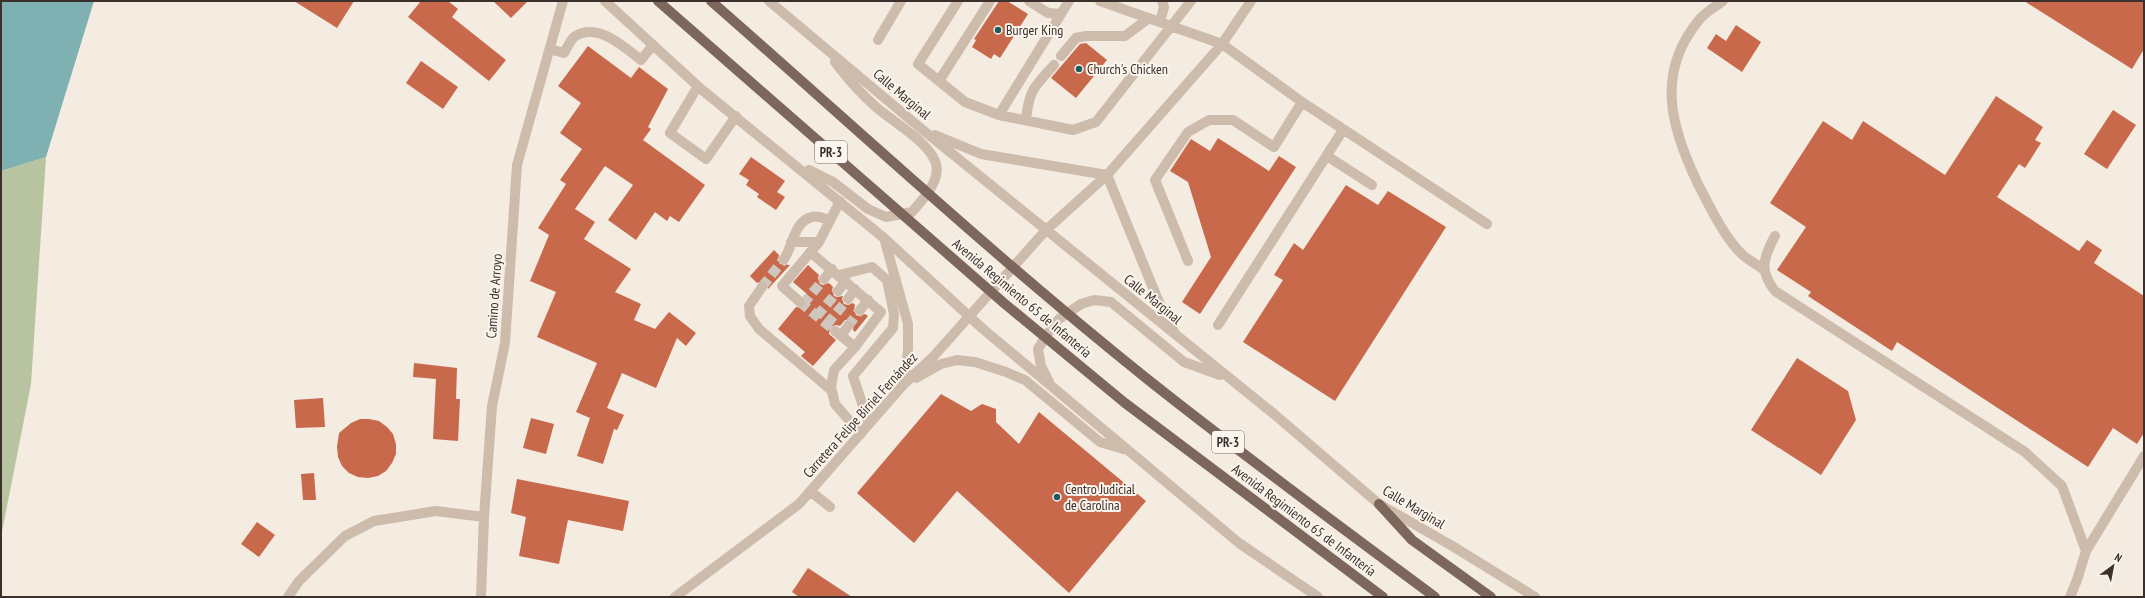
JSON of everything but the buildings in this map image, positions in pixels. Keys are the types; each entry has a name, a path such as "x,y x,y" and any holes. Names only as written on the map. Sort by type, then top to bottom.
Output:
{"main road":[{"name":"Avenida Regimiento 65 de Infantería","path":"658,1 1005,304 1119,398 1383,597"},
{"name":"Avenida Regimiento 65 de Infantería","path":"711,1 1028,280 1145,377 1292,492 1435,597"},
{"path":"1379,504 1412,540 1491,597"}],"street":[{"name":"Camino de Arroyo","path":"480,597 492,406 505,343 518,165 563,1"},
{"path":"604,1 698,86 791,160 884,238 968,315 1239,543 1318,597"},
{"name":"Calle Marginal","path":"769,1 924,131 1286,424 1379,504 1454,547 1535,597"},
{"path":"878,40 901,1"},
{"path":"958,1 918,64 965,102 999,115 1073,130 1096,122 1173,26 1191,1"},
{"path":"939,81 990,1"},
{"path":"1029,1 1048,13 1062,14"},
{"path":"999,115 1069,1"},
{"path":"1100,1 1222,44 1302,102 1487,224"},
{"path":"1160,22 1164,7 1162,1"},
{"name":"Carretera Felipe Birriel Fernández","path":"675,597 799,504 904,384 933,357 968,315 1046,230 1108,175 1222,44 1251,1"},
{"path":"1723,1 1699,18 1681,46 1673,76 1670,102 1686,160 1707,202 1725,232 1743,255 1764,270"},
{"path":"1061,56 1076,38 1086,36 1125,36 1149,18"},
{"path":"550,49 564,53 573,38 582,33 598,33 611,38 642,60 653,45"},
{"path":"791,160 834,182 868,209 886,217 912,212 931,187 936,175 936,162 922,144 875,107 850,82 823,46"},
{"path":"1026,120 1028,99 1033,88 1054,65"},
{"path":"698,86 670,133 706,159 736,116"},
{"path":"1188,261 1154,180 1188,132 1209,120 1233,120 1274,147 1302,102"},
{"path":"1218,325 1344,130"},
{"path":"924,131 981,154 1108,175 1158,300 1177,337"},
{"path":"1327,156 1372,185"},
{"path":"800,302 782,286 820,242 840,201"},
{"path":"784,259 791,250 791,242 802,221 813,216 830,220"},
{"path":"1775,236 1765,254 1764,270 1766,280 1775,291 2025,452 2062,486 2086,551"},
{"path":"884,238 908,324 908,351 904,384"},
{"path":"791,242 820,242"},
{"path":"810,252 881,312 855,347 834,370 831,390 834,404 861,434"},
{"path":"824,279 872,267 887,280 894,314 893,328 853,376 869,424"},
{"path":"838,291 839,275"},
{"path":"762,287 749,306 750,316 759,329 831,390"},
{"path":"848,299 855,289"},
{"path":"860,310 868,300"},
{"path":"1052,386 1041,366 1038,349 1048,333 1060,319 1081,304 1094,300 1111,302 1184,362 1229,379"},
{"path":"848,326 838,333 855,347"},
{"path":"904,384 941,364 956,360 975,362 1025,380 1100,442 1129,451"},
{"path":"2070,597 2086,551 2144,456"},
{"path":"810,491 830,507"},
{"path":"288,597 299,581 345,536 374,521 436,511 484,517"}],"green space":[{"path":"46,157 31,384 1,537 1,171"}],"water":[{"path":"1,1 94,1 46,157 1,171"}],"tunnel":[{"path":"762,287 784,259"},
{"path":"803,304 824,279"},
{"path":"817,316 838,291"},
{"path":"827,324 848,299"},
{"path":"800,302 835,331"},
{"path":"848,326 860,310"}],"place":[{"name":"Burger King","path":"998,30"},
{"name":"Church's Chicken","path":"1079,69"},
{"name":"Centro Judicial de Carolina","path":"1057,497"}]}
